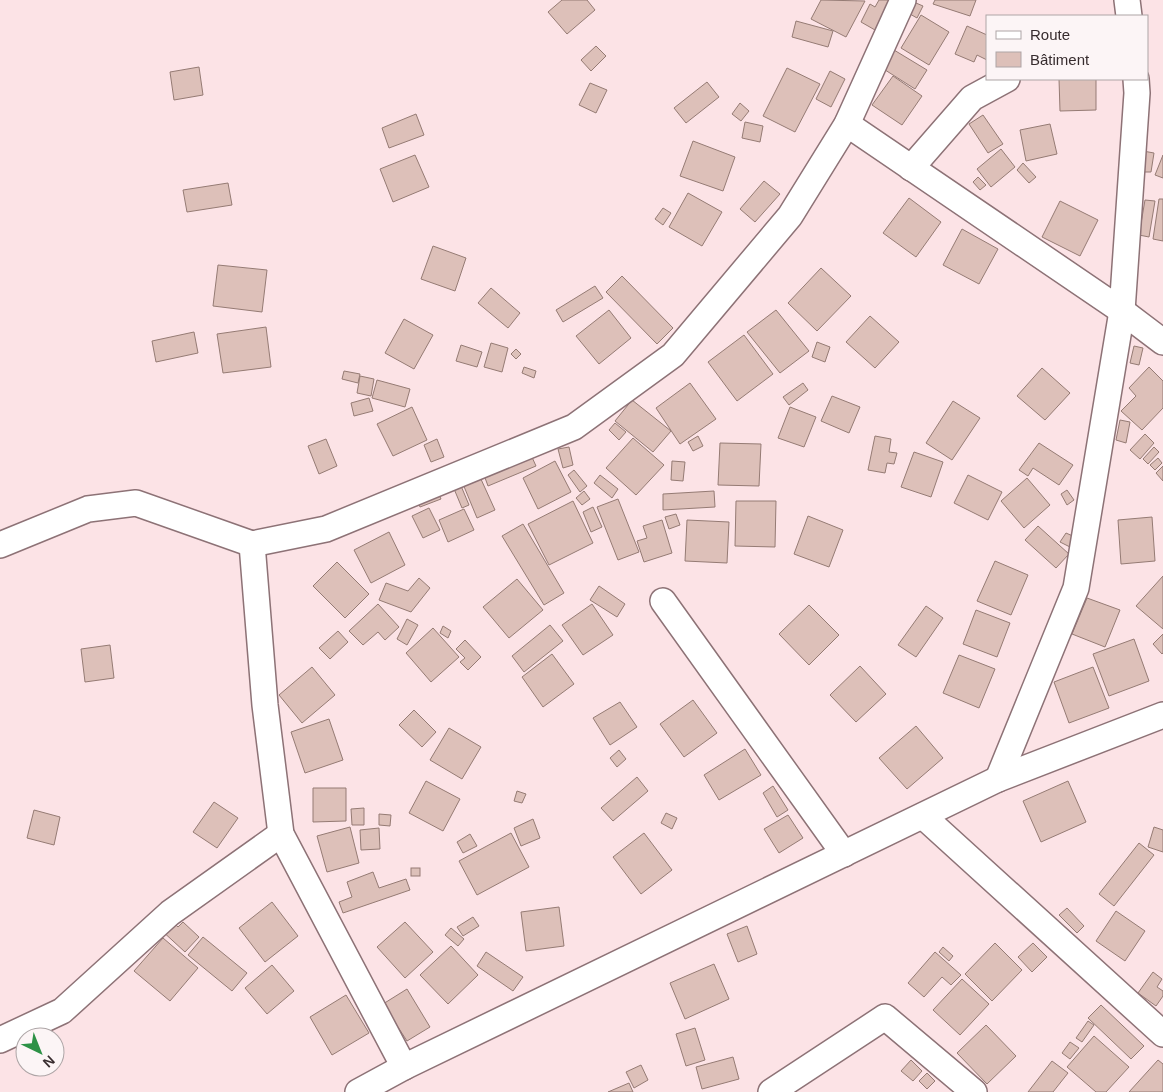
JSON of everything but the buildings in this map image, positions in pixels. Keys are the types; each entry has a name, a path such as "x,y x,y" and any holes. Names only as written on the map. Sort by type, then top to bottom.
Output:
{"street":[{"path":"0,545 88,509 136,503 252,544 326,529 574,427 673,355 790,216 847,124 903,0"},
{"path":"911,168 972,98 1005,80"},
{"path":"998,779 1076,588 1122,311 1138,92 1136,80"},
{"path":"847,124 1122,311 1163,342"},
{"path":"252,544 265,705 281,834 404,1067"},
{"path":"663,601 844,854"},
{"path":"358,1092 404,1067 998,779 1163,715"},
{"path":"923,816 1163,1034"},
{"path":"0,1040 62,1011 170,913 281,834"},
{"path":"771,1092 885,1017 974,1092"}]}
